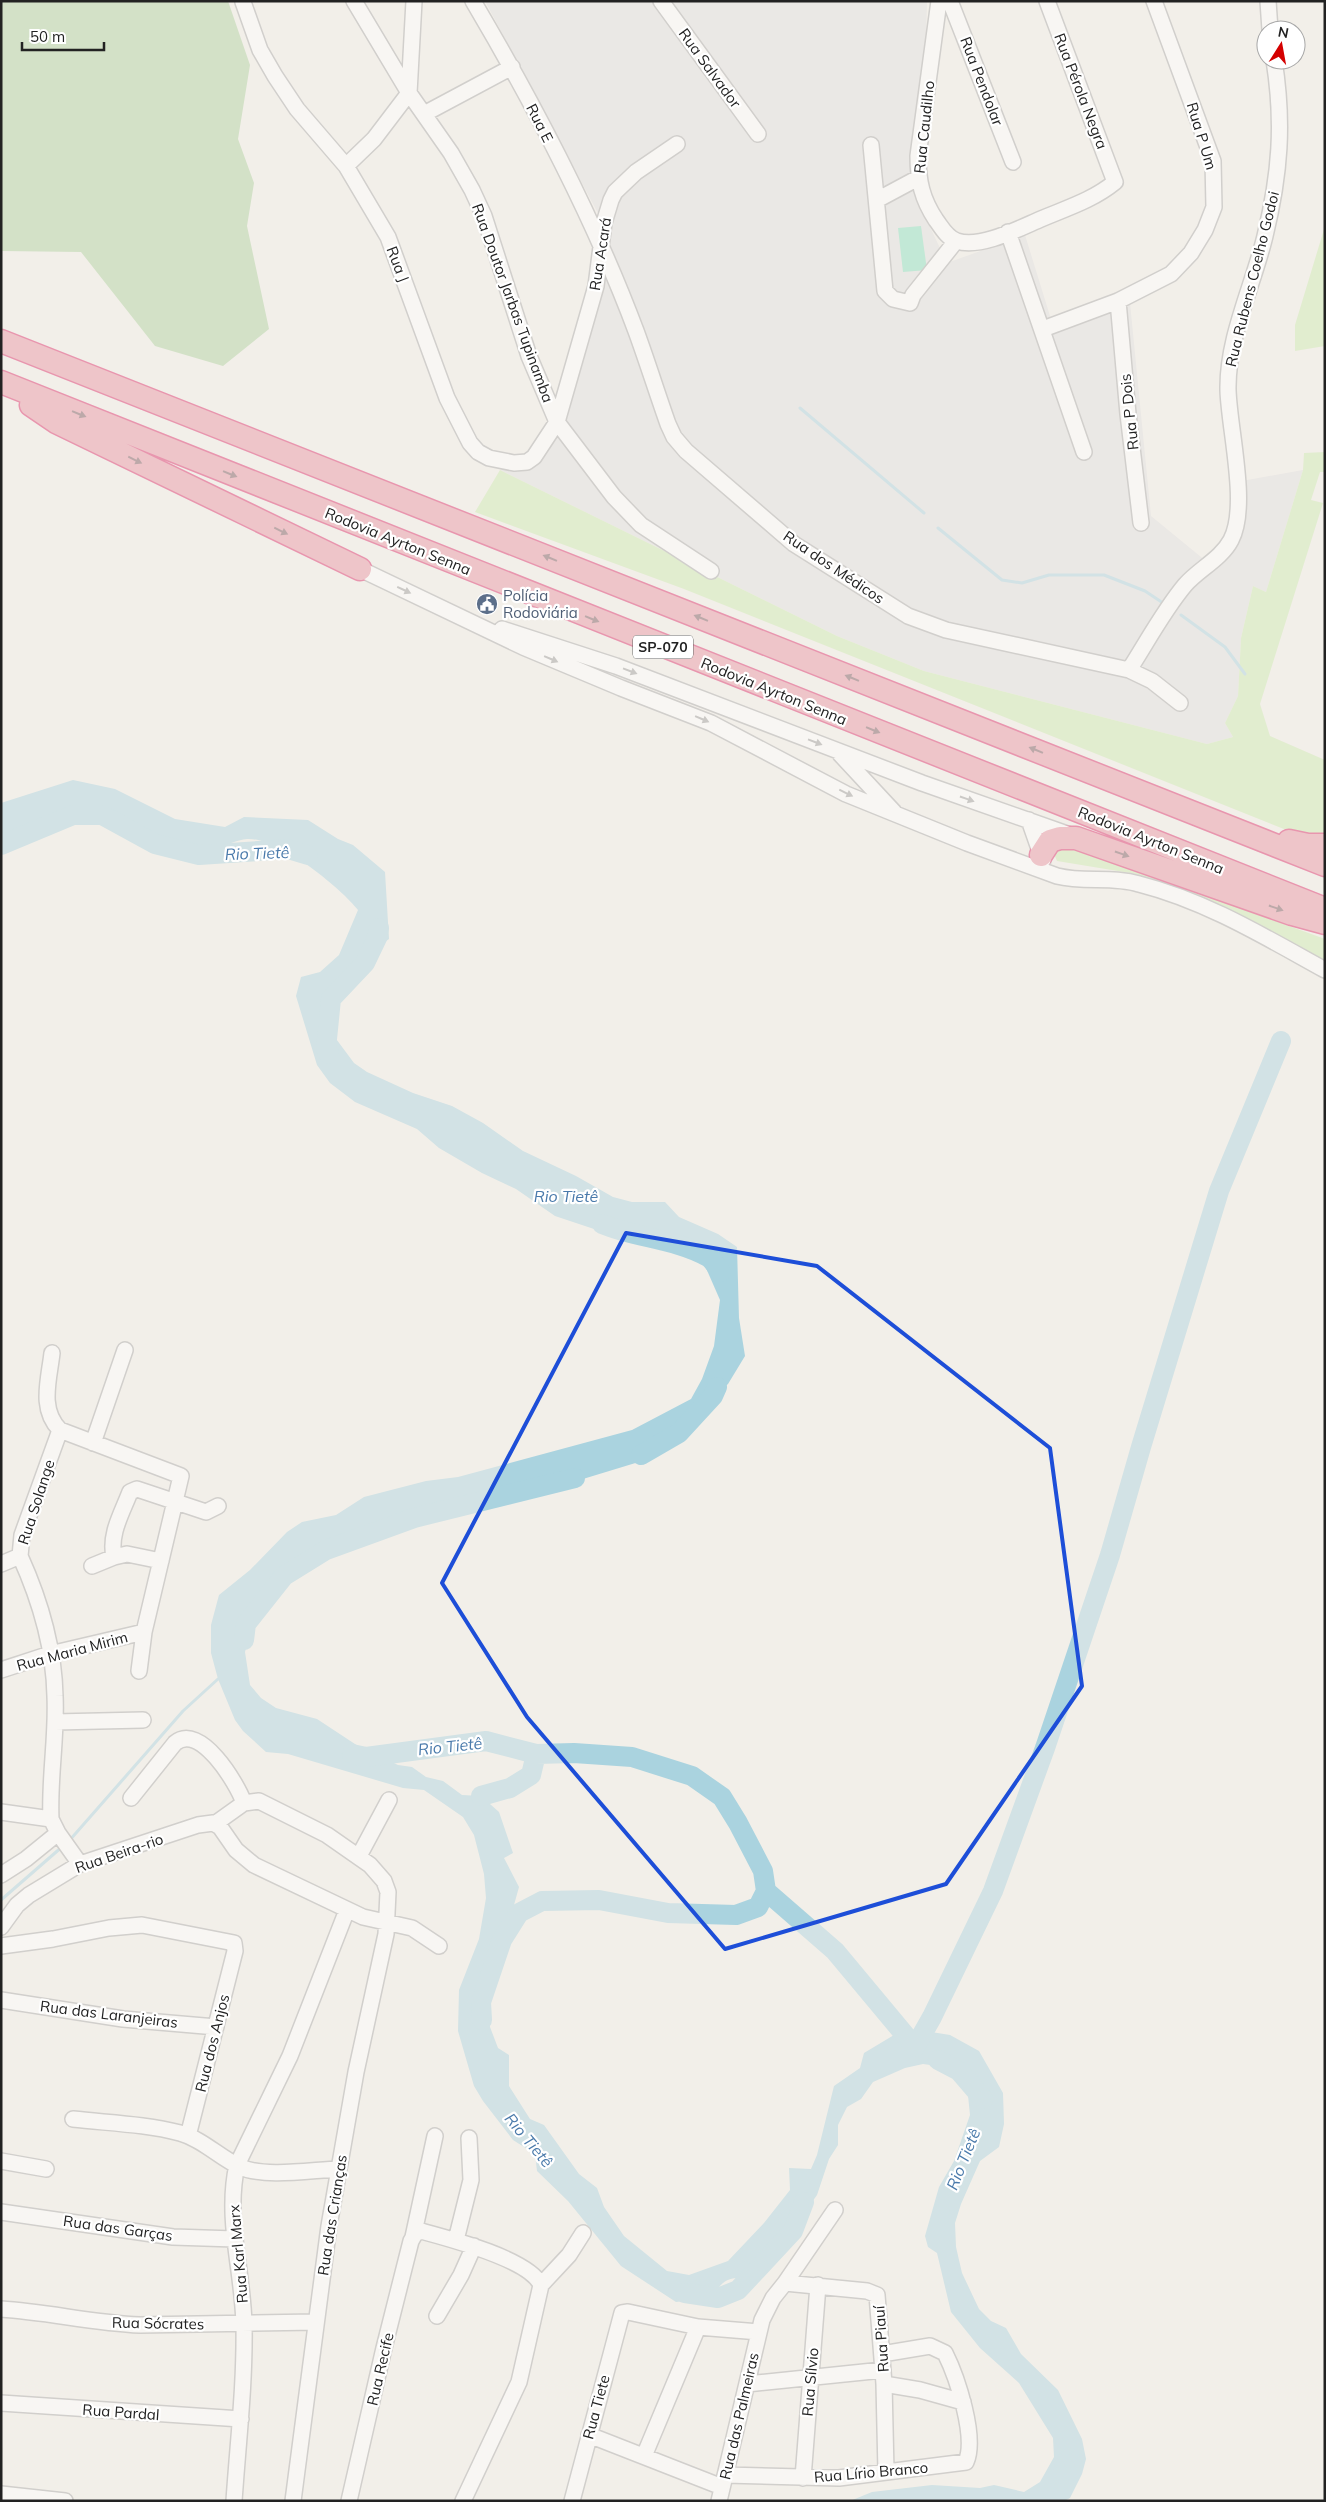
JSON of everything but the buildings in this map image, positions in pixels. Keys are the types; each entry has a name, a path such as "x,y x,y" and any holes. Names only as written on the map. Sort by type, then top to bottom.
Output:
{"highway":[{"name":"SP-070","path":"1,341 1325,865"},
{"path":"1,384 56,422 360,569"},
{"name":"Rodovia Ayrton Senna","path":"1,384 1325,909"},
{"path":"1063,761 1107,770 1288,840 1308,846 1325,845"},
{"path":"1041,855 1050,840 1076,838 1292,914 1325,923"}],"street":[{"name":"Rua Doutor Jarbas Tupinamba","path":"354,1 409,93 451,153 484,216 529,356 557,422 614,497 640,525 711,571"},
{"path":"346,166 374,138 409,93 414,1"},
{"name":"Rua E","path":"472,1 512,67 602,249"},
{"name":"Rua Salvador","path":"661,1 758,134"},
{"name":"Rua Caudilho","path":"939,1 918,156 918,178 929,210 946,234 956,241"},
{"name":"Rua Pendolar","path":"950,1 1013,162"},
{"name":"Rua Pérola Negra","path":"1008,232 1096,197 1115,182 1047,1"},
{"name":"Rua P Um","path":"1043,329 1118,301 1171,274 1190,253 1205,230 1214,207 1213,162 1154,1"},
{"path":"1260,1 1267,20"},
{"path":"1268,1 1269,20"},
{"name":"Rua J","path":"243,2 260,50 275,76 297,109 346,166 388,237 447,398 470,443 489,458 514,463 527,462 534,457 557,422"},
{"path":"424,114 512,67"},
{"name":"Rua Rubens Coelho Godoi","path":"1129,670 1186,584 1221,553 1232,539 1237,519 1236,475 1228,390 1229,367 1265,236 1279,172 1280,130 1275,70"},
{"name":"Rua Acará","path":"557,422 596,286 604,222 615,192 636,172 677,144"},
{"path":"871,145 885,291 893,299 910,303 913,295 956,241 977,242 1008,232 1084,452"},
{"path":"877,200 918,178"},
{"name":"Rua dos Médicos","path":"602,249 636,331 674,437 716,478 794,544 861,588 922,623 1129,670 1152,681 1180,702"},
{"name":"Rua P Dois","path":"1118,301 1128,414 1142,523"},
{"path":"360,569 532,651 711,723 846,794 898,816 1057,876 1074,880 1118,879 1141,884 1236,921 1325,970"},
{"path":"451,612 616,666 837,751 1076,838"},
{"path":"837,751 898,816"},
{"path":"1029,820 1044,864 1057,876"},
{"path":"93,1443 124,1350"},
{"path":"52,1353 46,1406 51,1421 60,1430 181,1476 144,1632 139,1672"},
{"name":"Rua Solange","path":"1,1564 20,1556 22,1535 60,1430"},
{"path":"114,1557 112,1545 114,1532 130,1492 137,1489 175,1500 206,1512 218,1506"},
{"path":"92,1566 127,1554 161,1561"},
{"path":"20,1556 34,1588 50,1654 55,1696 57,1829 78,1860"},
{"name":"Rua Maria Mirim","path":"1,1670 50,1654 144,1632"},
{"path":"55,1722 143,1720"},
{"path":"131,1798 175,1743 180,1739 188,1738 216,1757 228,1770 238,1787 244,1803 216,1823 244,1858 346,1910 386,1927 412,1928 439,1946"},
{"name":"Rua das Crianças","path":"244,1803 259,1800 327,1835 370,1865 387,1887 386,1927 356,2072 321,2275 292,2501"},
{"path":"359,1856 389,1800"},
{"path":"1,1812 57,1829"},
{"name":"Rua Beira-rio","path":"1,1927 17,1905 29,1894 78,1860 198,1825 216,1823"},
{"path":"1,1875 26,1858 57,1829"},
{"name":"Rua Karl Marx","path":"234,2501 241,2419 244,2323 234,2239 232,2198 237,2165 290,2056 346,1910"},
{"name":"Rua dos Anjos","path":"1,1946 53,1939 109,1928 142,1925 232,1942 236,1951 188,2136"},
{"name":"Rua das Laranjeiras","path":"1,2000 114,2018 216,2027"},
{"path":"74,2119 164,2130 188,2136 237,2165 252,2170 268,2172 339,2169"},
{"name":"Rua Recife","path":"349,2501 386,2341 415,2235 435,2136"},
{"path":"456,2240 471,2180 469,2138"},
{"path":"1,2161 46,2169"},
{"path":"644,2456 698,2327 759,2332 768,2307 835,2210"},
{"name":"Rua das Garças","path":"1,2212 173,2237 234,2239"},
{"path":"464,2501 519,2382 540,2285 569,2255 583,2232"},
{"path":"415,2235 456,2240 474,2246 514,2263 538,2280 540,2285"},
{"path":"437,2316 474,2246"},
{"name":"Rua Piauí","path":"785,2283 867,2291 877,2295 884,2377 886,2472"},
{"name":"Rua Sílvio","path":"802,2478 818,2285"},
{"name":"Rua Sócrates","path":"1,2309 52,2313 119,2324 316,2322"},
{"name":"Rua Tiete","path":"572,2501 622,2313 628,2312 698,2327"},
{"name":"Rua das Palmeiras","path":"722,2488 759,2332"},
{"path":"882,2354 930,2346 941,2350 948,2359 965,2407"},
{"path":"747,2384 810,2378 884,2377 965,2407"},
{"name":"Rua Pardal","path":"1,2403 241,2419"},
{"name":"Rua Lírio Branco","path":"589,2435 722,2488 802,2478 838,2478 966,2462 968,2454 965,2407"},
{"path":"1,2494 65,2501"}],"highlighted area":[{"path":"626,1233 817,1266 1050,1448 1082,1686 946,1884 725,1949 527,1717 442,1583"}],"shaded area":[{"path":"485,1 927,1 922,198 930,227 947,263 1025,235 1054,329 1130,303 1151,516 1212,566 1236,540 1242,481 1303,470 1266,592 1253,586 1241,638 1238,696 1225,723 1233,737 1207,744 924,671 837,636 500,470 565,427 608,232"}],"green space":[{"path":"1,1 228,1 250,65 238,139 254,183 247,226 269,329 223,366 155,346 81,252 1,251"},
{"path":"921,226 927,270 903,272 898,228"},
{"path":"1325,226 1325,346 1295,351 1295,325"},
{"path":"1325,452 1325,472 1320,472 1311,500 1323,503 1260,704 1270,736 1325,760 1325,837 1299,835 684,589 475,512 500,470 837,636 924,671 1207,744 1233,737 1225,723 1238,696 1241,638 1253,586 1266,592 1303,470 1304,453"},
{"path":"1065,844 1325,939 1325,962 1230,911 1136,874 1057,861 1054,854 1057,846"}],"water":[{"name":"Rio Tietê","path":"73,780 115,789 175,819 225,827 244,817 308,820 338,839 353,845 385,872 389,939 355,965 347,974 334,995 329,1008 325,1024 354,1063 367,1072 413,1093 452,1106 483,1123 523,1151 576,1176 613,1197 632,1202 665,1202 679,1217 718,1234 737,1247 739,1318 745,1356 728,1384 642,1461 560,1486 533,1483 487,1498 423,1508 303,1556 280,1568 263,1588 254,1606 245,1652 250,1685 261,1698 276,1708 317,1719 358,1746 398,1765 412,1767 426,1777 443,1781 462,1795 481,1796 499,1812 513,1853 504,1858 519,1887 507,1930 481,1978 490,2027 498,2048 509,2055 509,2086 530,2119 544,2125 579,2174 597,2188 604,2207 624,2236 667,2271 689,2275 728,2261 764,2223 790,2190 789,2168 811,2169 817,2155 834,2086 860,2068 864,2053 894,2035 925,2031 950,2035 979,2051 1003,2093 1004,2124 999,2147 980,2161 961,2204 955,2223 956,2247 962,2273 979,2309 991,2321 1006,2328 1021,2354 1058,2390 1082,2439 1086,2459 1082,2474 1070,2498 1064,2501 850,2501 872,2492 932,2485 980,2488 994,2485 1024,2492 1040,2482 1054,2457 1053,2438 1019,2383 980,2348 951,2312 937,2253 928,2247 925,2236 939,2187 954,2161 970,2115 966,2076 953,2068 923,2064 905,2068 873,2082 861,2099 847,2107 838,2125 838,2145 829,2159 817,2195 784,2241 778,2261 755,2281 740,2278 729,2279 721,2285 712,2298 676,2302 621,2266 568,2201 537,2171 535,2154 513,2140 474,2086 458,2031 459,1990 479,1939 486,1898 484,1874 474,1835 463,1817 424,1790 403,1788 288,1754 266,1752 243,1731 235,1720 218,1679 211,1653 211,1625 219,1595 250,1570 287,1532 302,1522 336,1515 364,1497 426,1481 458,1477 632,1430 691,1399 702,1379 714,1346 720,1300 699,1252 679,1235 650,1231 612,1235 555,1216 516,1189 482,1173 439,1148 417,1129 355,1102 330,1083 317,1065 296,996 301,977 320,972 339,955 358,910 337,889 307,865 275,846 247,839 197,851 182,852 156,847 132,834 109,812 53,819 26,827 1,841 1,803"}],"waterway":[{"path":"800,408 924,513"},
{"path":"938,528 1002,580 1022,583 1049,575 1104,575 1145,591 1163,603"},
{"path":"1181,615 1225,647 1245,674"},
{"name":"Rio Tietê","path":"1,845 73,815 102,815 155,844 199,855 288,849 308,855"},
{"name":"Rio Tietê","path":"329,1054 326,1049 331,999 365,963 377,938 379,928"},
{"path":"766,1891 835,1951 915,2047 932,2017 993,1891 1045,1748 1110,1555 1219,1191 1281,1041"},
{"name":"Rio Tietê","path":"602,1224 696,1251 710,1258 721,1272"},
{"name":"Rio Tietê","path":"641,1455 679,1433 713,1396 717,1387"},
{"name":"Rio Tietê","path":"244,1640 246,1624 284,1576 326,1550 414,1518 575,1478"},
{"path":"69,1841 183,1711 218,1679"},
{"name":"Rio Tietê","path":"352,1754 366,1757 486,1741 536,1754 574,1753 632,1757 692,1776 722,1797 763,1871 766,1891 758,1907 736,1915 668,1913 599,1900 542,1901 519,1913 502,1940 481,2002 482,2020"},
{"path":"481,1796 510,1788 531,1775 536,1754"},
{"path":"1,1900 63,1846"},
{"name":"Rio Tietê","path":"938,2060 959,2071 983,2099"},
{"name":"Rio Tietê","path":"685,2293 718,2298 738,2290 793,2231 804,2202"}],"place":[{"name":"Polícia Rodoviária","path":"487,604"}]}
